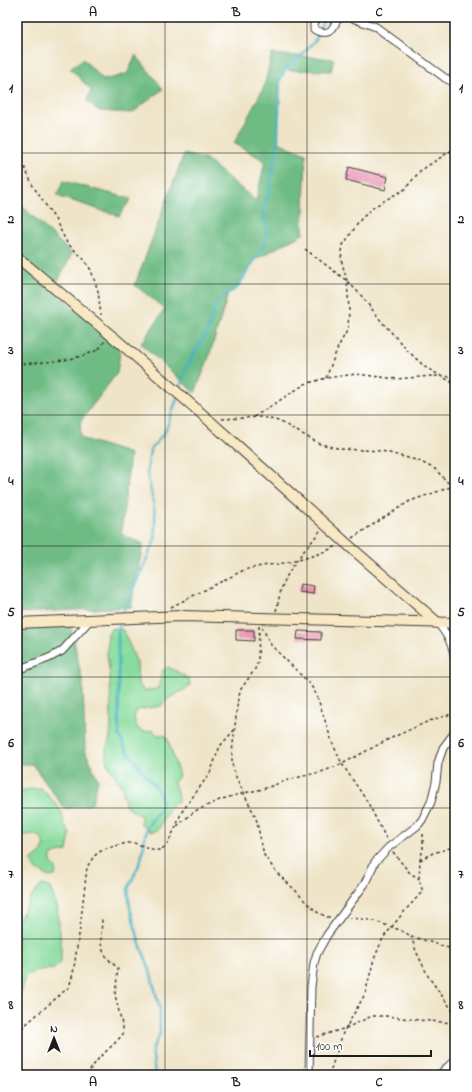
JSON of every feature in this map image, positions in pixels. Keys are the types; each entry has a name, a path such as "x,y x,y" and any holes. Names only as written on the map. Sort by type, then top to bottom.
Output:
{"street":[{"path":"317,17 314,24 314,29 316,31 323,32 332,29 335,22 343,17"},
{"path":"350,17 376,27 445,78 455,83"},
{"path":"17,257 111,335 345,543 438,623 448,635 455,660"},
{"path":"17,623 181,616 455,623"},
{"path":"17,670 49,658 62,651 90,620"},
{"path":"309,1075 311,987 314,963 317,953 364,885 375,862 390,846 417,826 422,820 431,802 436,782 438,763 443,748 455,732"},
{"path":"439,1075 455,1060"}],"path":[{"path":"326,378 338,347 348,329 349,309 347,281 341,259 344,245 361,218 375,206 405,189 420,171 455,148"},
{"path":"17,151 33,186 55,219 67,243 83,258 91,270 98,292 101,309 100,327"},
{"path":"304,249 347,281 360,294 382,322 408,351 425,367 455,384"},
{"path":"17,364 67,359 86,355 98,349 111,335"},
{"path":"254,417 305,384 326,378 356,374 398,379 443,376 455,377"},
{"path":"208,420 261,417 279,421 320,444 341,449 382,451 419,461 435,469 455,490"},
{"path":"165,609 244,570 256,566 298,560 345,543 410,500 452,487"},
{"path":"274,619 281,589 285,579 325,525"},
{"path":"259,618 258,662 241,689 238,699 232,764 256,818 264,855 277,874 317,912 327,917 371,920 400,930 411,936 455,950"},
{"path":"259,618 271,645 310,684 317,696 332,742 342,764 367,801 379,827 398,859 409,872 419,879"},
{"path":"176,827 195,811 244,793 324,771 342,764 387,740 429,722 455,713"},
{"path":"17,1032 69,987 73,974 80,928 87,867 94,856 104,849 127,843 134,843 155,850 160,850 166,846 176,827 181,812 210,773 220,746 235,729"},
{"path":"329,1075 346,1028 365,994 374,959 383,938 421,893 422,888 419,879 420,860 424,837 422,820"},
{"path":"420,860 433,853 455,846"},
{"path":"86,1075 98,1058 123,1034 123,1028 115,995 118,968 103,954 101,941 102,919"},
{"path":"411,936 416,951 428,976 455,1014"},
{"path":"309,1040 346,1028 372,1016 455,1023"}],"green space":[{"path":"272,54 334,59 331,71 285,70 280,81 278,142 306,154 303,234 256,259 237,288 228,294 209,357 195,393 141,344 165,309 135,285 184,154 207,160 256,201 265,161 234,143 264,87"},
{"path":"136,55 163,89 132,113 99,111 87,101 91,90 70,68 83,59 104,80 127,74"},
{"path":"63,181 131,199 119,216 57,196"},
{"path":"20,204 72,254 53,290 121,345 117,373 80,422 81,438 130,454 121,534 143,544 131,607 17,613 17,209"},
{"path":"71,626 83,685 85,750 98,780 92,804 65,809 32,764 17,764 17,630"},
{"path":"112,628 123,630 137,663 138,684 144,691 155,689 160,685 161,674 163,670 168,667 189,679 190,685 187,688 168,699 161,706 137,710 134,717 137,728 144,732 153,730 157,735 165,735 168,740 179,776 174,782 179,800 169,809 158,830 150,832 141,824 141,816 125,805 122,787 107,763 106,750 110,738 111,726 110,676 107,655 108,633"},
{"path":"41,788 62,813 64,824 70,834 67,851 56,853 51,856 51,863 55,867 56,872 55,876 49,877 33,867 32,860 41,853 44,847 42,838 29,834 17,840 17,791"},
{"path":"42,885 50,888 57,906 61,959 60,963 54,969 39,970 28,974 25,977 20,996 17,996 17,923 31,897"}],"building":[{"path":"349,167 388,177 385,190 346,180"},
{"path":"300,584 314,586 313,594 299,592"},
{"path":"236,630 254,630 254,641 236,640"},
{"path":"298,631 321,632 321,640 297,639"}],"waterway":[{"path":"179,391 186,368 208,330 216,305 222,297 237,288 265,243 267,230 264,220 265,206 278,142 280,81 285,70 299,58 316,39 325,17"},
{"path":"122,615 155,540 155,513 147,471 150,450 165,432 178,396"},
{"path":"121,620 118,633 119,735 127,751 155,786 161,796 162,802 160,809 147,827 141,860 128,889 130,908 140,944 149,967 160,1009 160,1034 152,1049 155,1075"}]}
